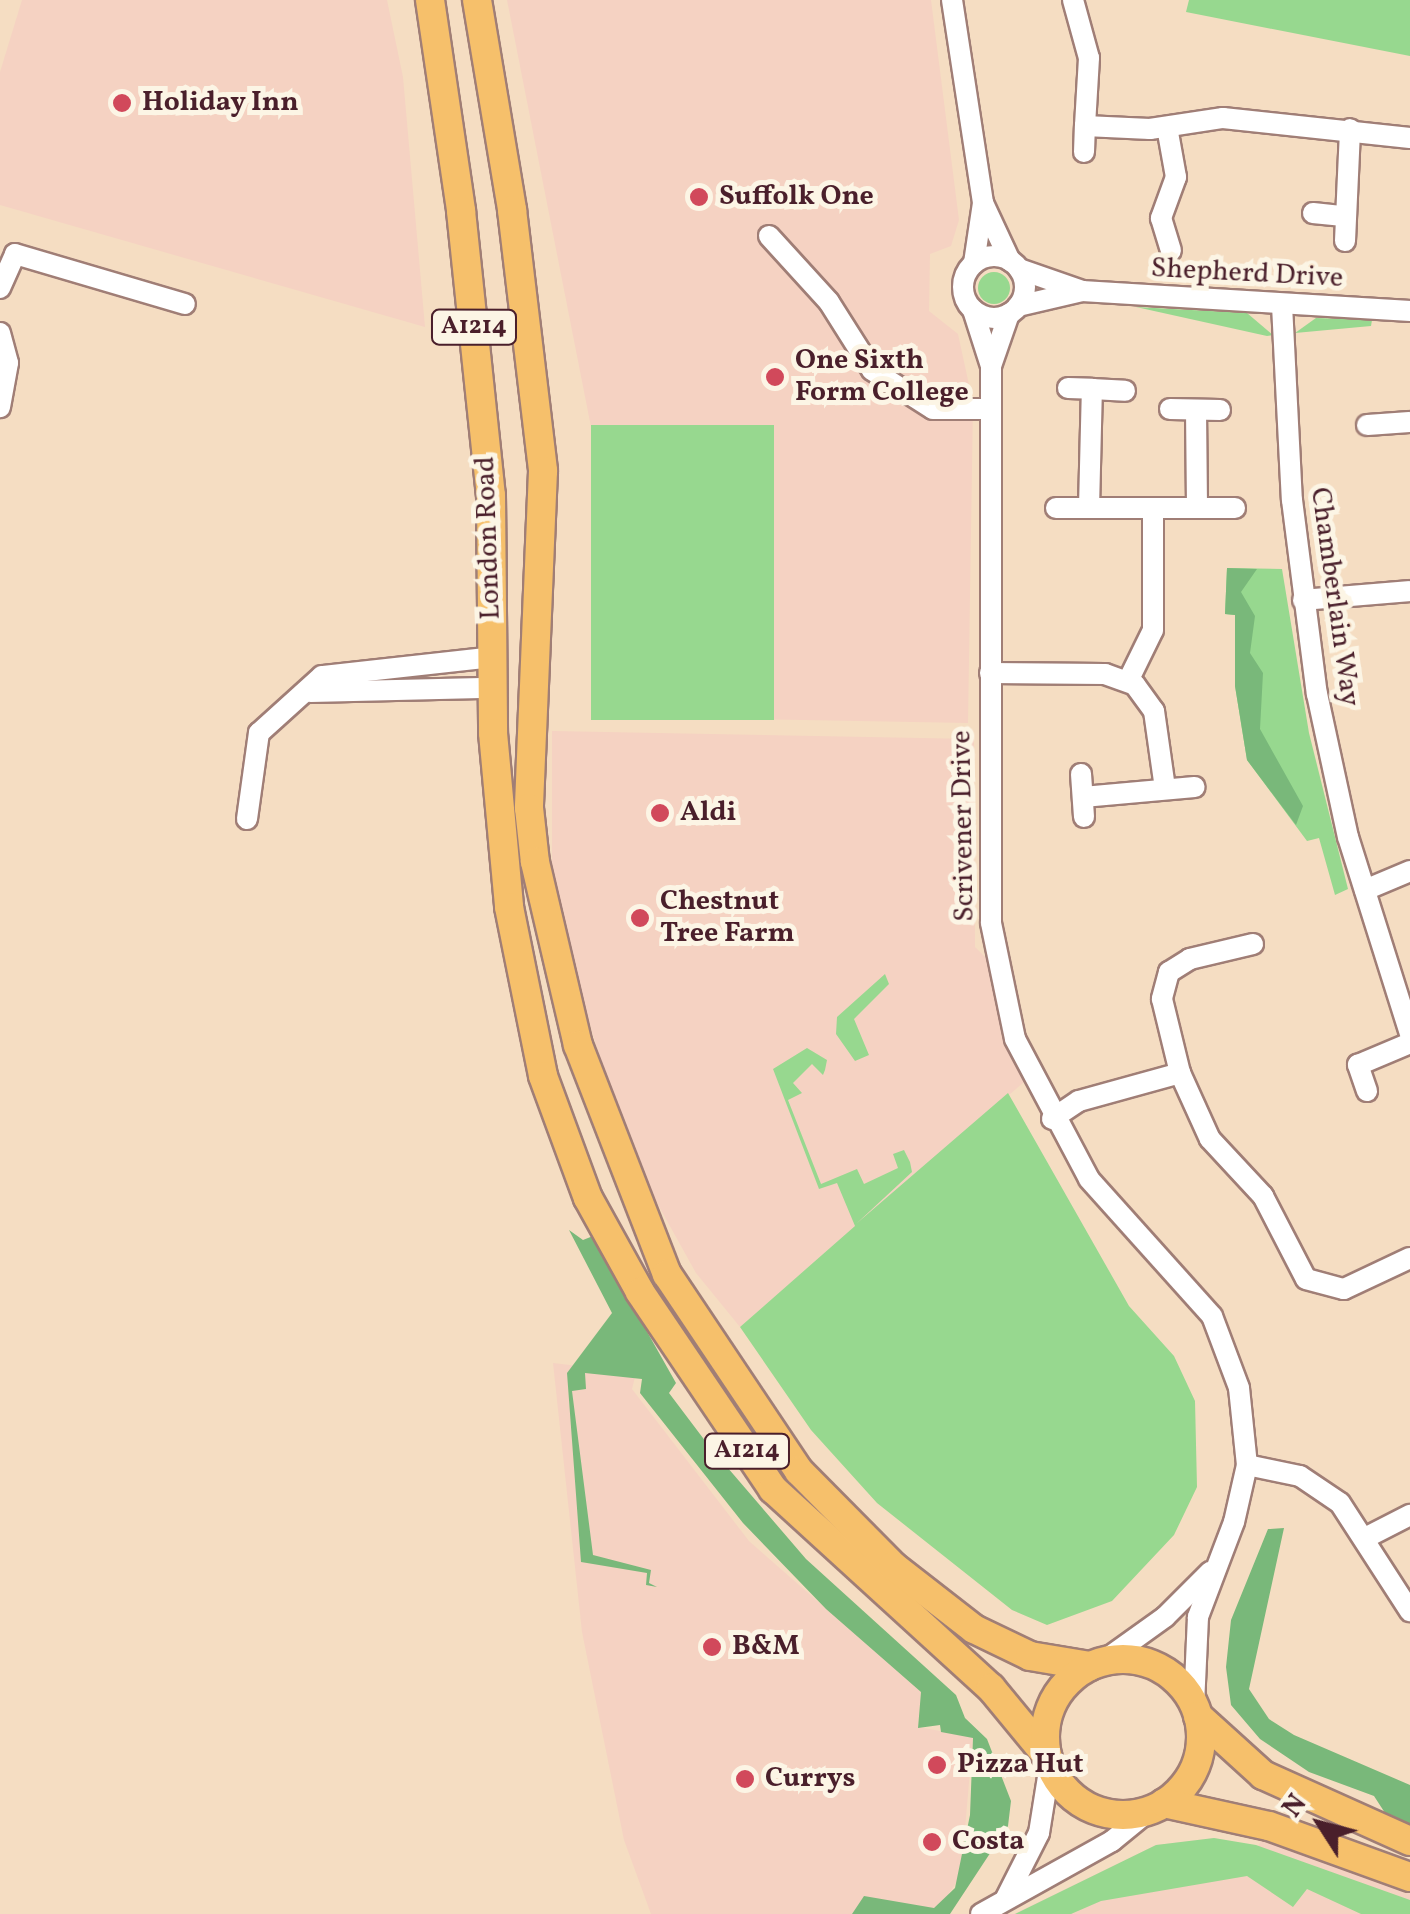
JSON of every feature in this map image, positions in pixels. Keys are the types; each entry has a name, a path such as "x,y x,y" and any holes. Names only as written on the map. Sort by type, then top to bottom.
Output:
{"main road":[{"name":"London Road","path":"430,0 461,211 491,494 510,907 543,1076 588,1198 640,1292 773,1490 991,1688 1048,1760"},
{"name":"London Road","path":"477,0 534,392 542,520 529,808 535,862 578,1045 667,1274 799,1471 892,1566 974,1628 1030,1656 1098,1663"},
{"path":"533,730 524,693 499,673 526,597 534,392"},
{"path":"1410,1841 1263,1774 1196,1710 1176,1679 1151,1664 1098,1663 1058,1693 1048,1713 1048,1760 1086,1806 1122,1815 1157,1806 1269,1826 1410,1878"},
{"path":"1157,1806 1192,1774 1200,1752 1196,1710"}],"street":[{"path":"952,0 984,203 1024,285 1013,310 986,317 973,310 962,289 974,263 984,203"},
{"path":"1073,0 1089,58 1084,152"},
{"path":"1085,126 1166,127 1205,117 1410,138"},
{"path":"1166,127 1176,177 1153,218 1171,250"},
{"path":"1344,241 1341,216 1350,130"},
{"path":"1313,213 1341,216"},
{"path":"770,236 829,302 872,370 933,409 991,409"},
{"path":"0,288 15,254 185,304"},
{"path":"974,263 992,256 1015,265"},
{"name":"Shepherd Drive","path":"1015,265 1082,291 1410,311"},
{"name":"Shepherd Drive","path":"1013,310 1082,291"},
{"name":"Chamberlain Way","path":"1282,305 1302,600 1334,776 1410,1034"},
{"name":"Scrivener Drive","path":"973,310 991,366 991,923 1015,1039 1052,1119 1120,1218 1176,1271 1212,1316 1239,1388 1246,1466 1193,1642 1196,1710"},
{"name":"Scrivener Drive","path":"991,366 1013,310"},
{"path":"0,333 8,363 0,406"},
{"path":"1068,388 1124,390"},
{"path":"1089,508 1092,389"},
{"path":"1170,410 1220,410"},
{"path":"1196,410 1197,508"},
{"path":"1368,424 1410,422"},
{"path":"1056,508 1235,508"},
{"path":"1128,681 1154,630 1153,508"},
{"path":"1302,600 1409,594"},
{"path":"248,819 259,733 294,695 322,676 359,668 499,673"},
{"path":"990,672 1104,674 1128,681 1154,710 1165,788"},
{"path":"294,695 499,673"},
{"path":"1081,774 1084,807 1165,788 1195,787"},
{"path":"1365,890 1410,871"},
{"path":"1254,944 1190,959 1169,972 1162,999 1180,1073 1210,1139 1263,1196 1306,1278 1344,1290 1410,1258"},
{"path":"1366,1090 1358,1065 1410,1043"},
{"path":"1052,1119 1080,1101 1180,1073"},
{"path":"1246,1466 1317,1485 1366,1538 1382,1576 1410,1610"},
{"path":"1366,1538 1410,1515"},
{"name":"Scrivener Drive","path":"1098,1663 1165,1618 1216,1566"},
{"path":"1004,1900 1039,1833 1048,1760"},
{"path":"982,1914 1112,1841 1157,1806"}],"shaded area":[{"path":"22,0 387,0 403,77 425,327 0,205 0,72"},
{"name":"One Sixth Form College","path":"507,0 931,0 959,220 951,246 930,254 929,311 958,334 973,403 968,723 592,716 591,427"},
{"path":"552,731 974,739 975,947 986,958 1024,1082 740,1327 696,1273 631,1156 552,888"},
{"path":"553,1363 636,1373 632,1389 749,1541 921,1692 918,1727 973,1737 961,1875 936,1914 651,1914 624,1840 582,1632"},
{"path":"1269,1826 1410,1883 1410,1914 1014,1914 1156,1845 1214,1838 1257,1848"}],"green space":[{"path":"1189,0 1410,0 1410,56 1186,12"},
{"path":"994,272 1006,276 1010,288 1006,300 994,304 982,300 978,288 982,276"},
{"path":"1136,307 1247,313 1273,335 1267,336"},
{"path":"1316,318 1372,320 1371,326 1295,333"},
{"path":"591,425 774,425 774,720 591,720"},
{"path":"1227,568 1282,569 1309,733 1348,889 1335,895 1319,838 1307,841 1247,760 1235,686 1235,615 1225,614"},
{"path":"1227,568 1257,569 1241,592 1255,616 1250,653 1263,673 1260,729 1303,806 1296,825 1247,760 1235,686 1235,615 1225,614"},
{"path":"885,974 889,984 854,1019 869,1055 855,1061 836,1034 837,1017"},
{"path":"807,1048 827,1060 825,1070 823,1075 812,1064 793,1083 802,1093 788,1100 821,1184 857,1169 864,1184 898,1168 893,1154 904,1150 910,1162 912,1172 856,1224 1008,1093 1129,1306 1174,1356 1195,1401 1197,1487 1174,1535 1112,1601 1047,1625 1012,1610 877,1503 811,1430 740,1327 855,1226 837,1183 819,1189 773,1069"},
{"path":"569,1230 583,1240 593,1236 676,1383 669,1393 709,1446 806,1559 956,1695 965,1718 987,1739 1011,1801 1008,1826 950,1914 852,1914 864,1896 934,1908 955,1888 970,1815 973,1738 941,1732 940,1725 918,1728 921,1692 826,1609 743,1523 640,1393 642,1379 585,1373 586,1389 572,1391 593,1555 651,1570 649,1583 657,1587 646,1585 647,1573 581,1562 567,1373 612,1313"},
{"path":"1284,1528 1249,1689 1269,1719 1294,1735 1410,1785 1410,1824 1387,1816 1374,1796 1309,1772 1260,1739 1231,1705 1226,1667 1231,1620 1268,1529"},
{"path":"1214,1838 1256,1845 1410,1900 1410,1914 1361,1914 1307,1889 1293,1907 1247,1876 1101,1901 1071,1914 1015,1914 1156,1845"}],"place":[{"name":"Holiday Inn","path":"122,103"},
{"name":"Suffolk One","path":"699,197"},
{"name":"One Sixth Form College","path":"775,377"},
{"name":"Aldi","path":"660,813"},
{"name":"Chestnut Tree Farm","path":"640,918"},
{"name":"B&M","path":"712,1647"},
{"name":"Pizza Hut","path":"937,1765"},
{"name":"Currys","path":"745,1779"},
{"name":"Costa","path":"932,1842"}]}
